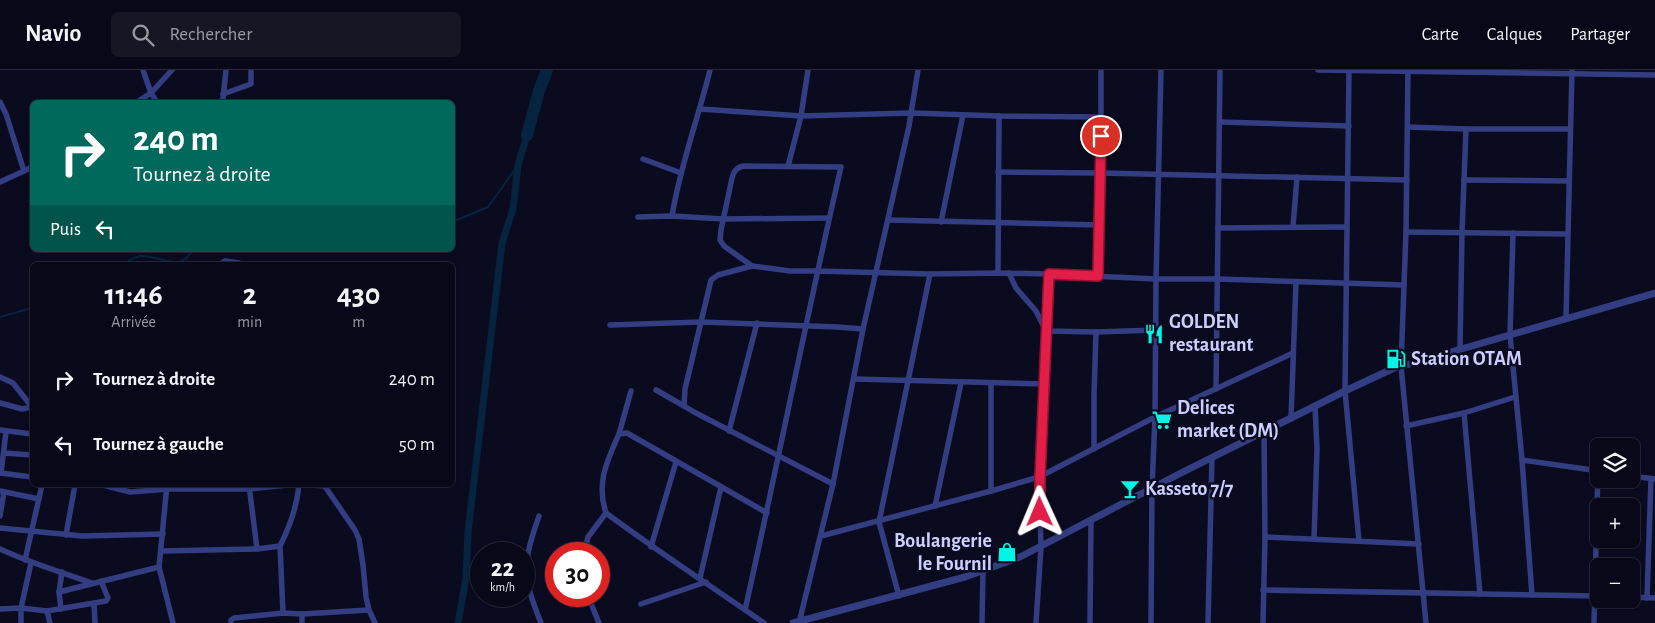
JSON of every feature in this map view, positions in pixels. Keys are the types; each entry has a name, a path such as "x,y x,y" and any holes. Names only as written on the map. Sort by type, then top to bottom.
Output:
{"street":[{"path":"143,70 155,100"},
{"path":"140,100 151,93 172,70"},
{"path":"222,100 226,70"},
{"path":"223,94 251,84 251,70"},
{"path":"672,216 675,195 701,109 710,70"},
{"path":"788,166 802,116 808,70"},
{"path":"918,70 912,113 863,329 833,484 798,622 899,596 983,571 1040,547 1315,406 1401,366 1655,293"},
{"path":"1098,276 1101,70"},
{"path":"1151,623 1161,70"},
{"path":"1216,389 1220,70"},
{"path":"1318,70 1634,72 1655,75"},
{"path":"1349,70 1345,391 1359,541"},
{"path":"1408,70 1406,232 1401,366 1426,623"},
{"path":"1566,318 1572,72"},
{"path":"0,102 6,114 24,171"},
{"path":"701,109 802,116 912,113 1101,118"},
{"path":"941,222 962,115"},
{"path":"998,273 999,116"},
{"path":"1220,122 1349,126"},
{"path":"1408,127 1570,129"},
{"path":"1460,349 1466,129"},
{"path":"643,159 681,173"},
{"path":"745,610 841,167 743,166 734,172 720,240 724,246 752,266"},
{"path":"0,182 30,168"},
{"path":"998,172 1101,172 1407,180"},
{"path":"1294,227 1296,177"},
{"path":"1464,180 1569,181"},
{"path":"638,217 672,216 724,219 829,218"},
{"path":"888,220 1098,225"},
{"path":"1218,228 1346,227"},
{"path":"1406,232 1567,234"},
{"path":"1513,233 1510,334 1532,595"},
{"path":"684,406 685,389 711,280 718,275 752,266 790,271 930,274 1009,273 1156,279 1218,278 1404,285"},
{"path":"1009,273 1016,288 1036,311 1046,331"},
{"path":"899,596 878,522 930,274"},
{"path":"1036,623 1049,274"},
{"path":"1291,419 1296,282"},
{"path":"610,325 701,322 806,325 863,329"},
{"path":"729,431 757,323"},
{"path":"1046,331 1156,330"},
{"path":"1094,449 1096,332"},
{"path":"821,536 1040,477 1155,417 1293,353"},
{"path":"0,377 14,383 30,404"},
{"path":"854,380 1044,384"},
{"path":"935,506 961,383"},
{"path":"991,384 991,491"},
{"path":"656,390 729,431 833,484"},
{"path":"631,391 619,434 607,461 601,487 606,512 651,547 706,582 764,623"},
{"path":"1406,426 1464,413 1516,396"},
{"path":"0,403 22,408 30,407"},
{"path":"1314,539 1317,449 1315,406"},
{"path":"1464,413 1480,594"},
{"path":"30,434 3,431 4,453 0,473 30,477"},
{"path":"1263,623 1265,537 1264,432"},
{"path":"619,434 623,433 632,436 767,513"},
{"path":"4,453 30,455"},
{"path":"1208,623 1212,458"},
{"path":"1522,460 1590,470"},
{"path":"651,547 676,462"},
{"path":"1640,477 1653,479 1652,534 1647,598"},
{"path":"21,623 21,608 32,532 42,487"},
{"path":"66,535 75,487"},
{"path":"111,487 130,492 167,487 249,487 257,549"},
{"path":"167,487 159,567 173,623"},
{"path":"283,613 280,546 293,517 298,500 299,487"},
{"path":"325,487 355,530 359,539 366,597 375,623"},
{"path":"700,578 721,487"},
{"path":"1598,558 1599,488"},
{"path":"0,516 2,491 39,499"},
{"path":"587,542 588,537 606,512"},
{"path":"539,516 526,563 527,574 541,623"},
{"path":"1090,623 1091,520"},
{"path":"0,528 66,535 163,534"},
{"path":"1265,537 1419,544"},
{"path":"161,551 257,549 280,546"},
{"path":"0,549 28,562 92,583"},
{"path":"59,592 159,567"},
{"path":"982,623 983,571"},
{"path":"61,609 59,592 62,572"},
{"path":"0,609 21,608 47,611 94,604 108,600 102,581"},
{"path":"640,604 706,582"},
{"path":"1264,590 1590,596"},
{"path":"1640,598 1655,598"},
{"path":"94,604 95,623"},
{"path":"592,607 599,623"},
{"path":"1594,623 1596,608"},
{"path":"231,623 234,618 283,613 302,614 369,610"},
{"path":"47,611 50,623"},
{"path":"302,614 302,623"}],"waterway":[{"path":"527,135 547,70"},
{"path":"458,623 466,578 468,532 502,243 513,209 518,165 527,135"},
{"path":"455,221 488,207 518,165"},
{"path":"176,262 188,257 191,252"},
{"path":"128,262 140,256 176,262"},
{"path":"0,317 30,309"}],"place":[{"name":"GOLDEN restaurant","path":"1154,334"},
{"name":"Station OTAM","path":"1396,359"},
{"name":"Delices market (DM)","path":"1162,420"},
{"name":"Kasseto 7/7","path":"1130,489"},
{"name":"Boulangerie le Fournil","path":"1007,552"}],"route":[{"path":"1040,512 1049,274 1098,276 1101,136"}]}
